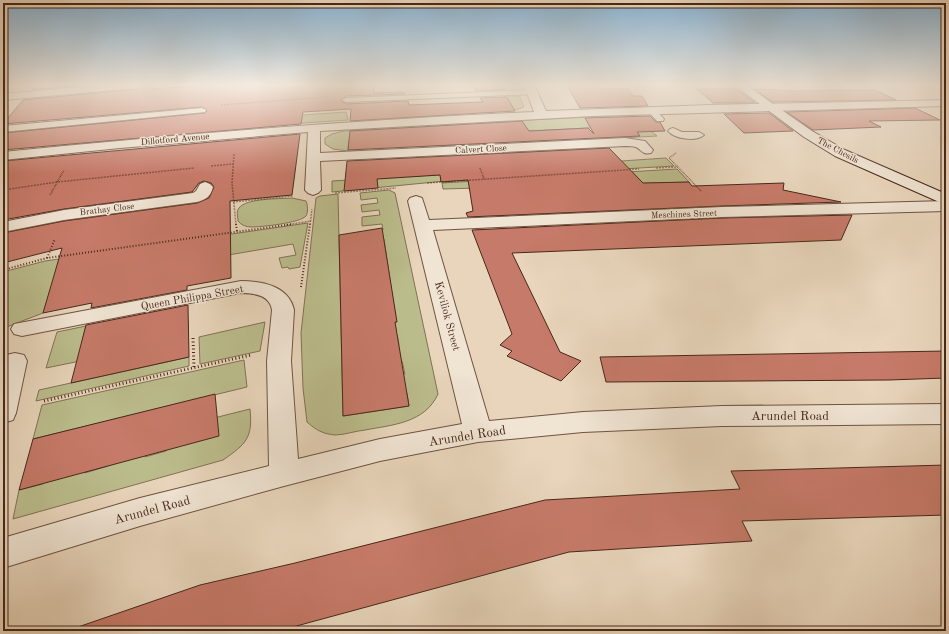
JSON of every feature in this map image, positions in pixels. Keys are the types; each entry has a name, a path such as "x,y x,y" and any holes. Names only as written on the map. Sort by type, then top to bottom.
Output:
{"street":[{"name":"Dillotford Avenue","path":"3,156 237,133 531,115"},
{"name":"The Chesils","path":"780,115 840,153 946,200"},
{"path":"313,190 314,128"},
{"name":"Calvert Close","path":"313,157 625,142 640,144 646,150"},
{"name":"Brathay Close","path":"3,227 38,219 197,197 203,194 205,187"},
{"name":"Keviliok Street","path":"419,192 423,225 478,432"},
{"name":"Meschines Street","path":"423,225 722,212 946,206"},
{"name":"Queen Philippa Street","path":"22,329 241,287 258,288 274,294 280,299 282,304 279,361 284,474"},
{"path":"3,413 15,361"},
{"name":"Arundel Road","path":"3,553 140,512 284,474 380,450 478,432 583,422 722,416 946,414"}],"lane":[{"path":"3,129 154,115"},
{"path":"656,115 660,119"},
{"path":"673,131 684,136 699,135"}],"path":[{"path":"237,133 233,164 233,202 237,231"},
{"path":"38,219 77,148"},
{"path":"674,148 677,152 669,158 722,212"},
{"path":"210,166 233,164"},
{"path":"654,168 678,167"},
{"path":"3,190 57,182 195,168"},
{"path":"419,192 639,169"},
{"path":"172,175 173,170"},
{"path":"328,193 397,188"},
{"path":"233,202 297,196"},
{"path":"282,317 297,311 312,208"},
{"path":"3,270 47,258 311,221"},
{"path":"193,338 194,368"},
{"path":"44,401 280,349"}],"green space":[{"path":"309,115 347,115 348,120 245,127 247,119"},
{"path":"635,115 645,125 493,133 488,122"},
{"path":"482,122 487,133 349,140 348,150 357,150 357,146 373,145 374,149 385,149 385,144 397,144 397,148 406,148 405,143 420,142 421,147 429,146 428,142 443,141 445,146 453,145 451,141 466,140 468,144 476,144 490,139 493,145 348,153 348,151 333,149 325,144 325,138 343,131"},
{"path":"636,131 651,131 657,136 498,145 497,143 505,142 518,137 521,142 551,140 563,135 567,140 592,134 607,133 640,136"},
{"path":"666,158 674,166 605,170 621,161"},
{"path":"677,169 689,182 443,189 442,183"},
{"path":"479,172 476,178 332,192 332,181"},
{"path":"389,190 395,193 438,394 432,404 425,411 407,421 335,435 323,433 307,422 303,388 301,333 316,198 320,196 338,194 343,416 409,406 407,393 378,397 377,378 405,374 402,361 375,365 399,345 397,335 372,338 371,325 396,322 384,239 364,241 383,230 382,224 362,226 362,217 380,215 379,210 362,212 361,205 378,203 377,198 361,200 360,193"},
{"path":"292,198 306,201 306,216 296,221 256,227 245,226 238,221 237,214 239,208 249,202"},
{"path":"308,223 300,267 289,269 288,267 282,268 279,258 296,255 293,244 52,285 43,313 9,326 3,331 3,272 45,261"},
{"path":"188,321 188,339 46,368 57,332 86,326 82,342"},
{"path":"265,322 260,351 200,364 199,337"},
{"path":"189,357 189,366 36,401 39,390"},
{"path":"244,360 247,387 33,439 42,405"},
{"path":"250,409 251,419 249,434 237,449 223,460 13,519 19,490 43,484 48,460 88,450 85,473 108,466 110,444 145,435 145,457 166,451 166,430"}],"building":[{"path":"11,115 113,115 3,124"},
{"path":"189,115 303,115 301,124 3,150 3,133"},
{"path":"351,115 456,115 350,121"},
{"path":"725,115 771,115 793,131 744,133"},
{"path":"791,115 929,115 940,120 869,121 881,127 813,130"},
{"path":"650,116 656,122 660,122 665,131 637,132 640,136 348,150 350,131 522,121 529,131 588,128 594,134 585,118"},
{"path":"300,134 292,195 230,201 231,278 187,286 187,290 91,308 92,303 43,313 62,248 3,263 3,233 64,221 197,203 209,198 214,187 211,183 204,181 199,183 192,192 64,209 3,220 3,161"},
{"path":"609,148 643,183 689,182 692,186 784,183 783,190 841,202 468,217 466,213 473,211 468,180 441,182 440,175 377,179 378,188 344,191 347,161"},
{"path":"852,215 841,240 512,253 560,352 581,361 561,381 507,356 512,351 500,345 512,334 472,230 722,218"},
{"path":"382,228 397,322 395,322 409,406 343,416 339,235"},
{"path":"188,305 189,357 71,383 86,325"},
{"path":"946,351 946,378 889,380 606,382 600,357"},
{"path":"215,394 219,436 19,490 33,439"},
{"path":"946,465 946,515 742,521 752,541 569,552 278,631 79,631 78,627 200,585 295,563 545,500 740,489 731,471"}]}
